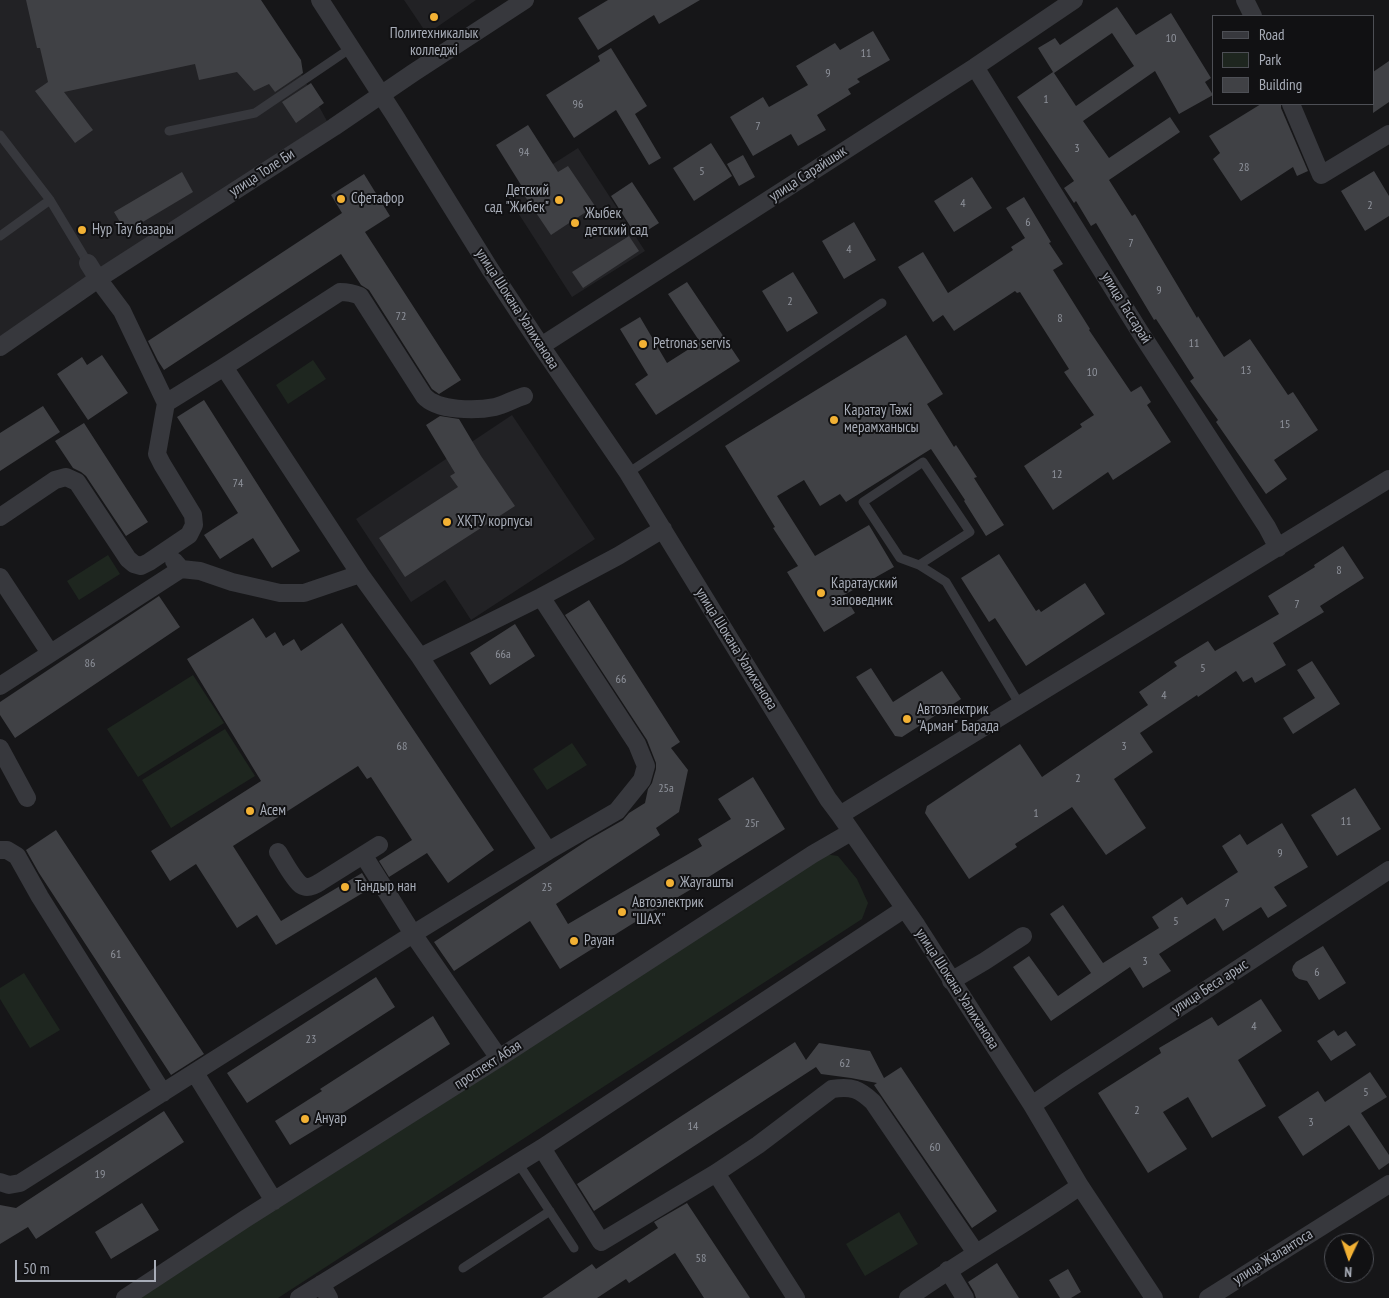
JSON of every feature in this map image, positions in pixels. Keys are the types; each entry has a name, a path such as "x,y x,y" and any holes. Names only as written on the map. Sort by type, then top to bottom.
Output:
{"street":[{"name":"улица Шокана Уалиханова","path":"320,0 490,269 628,473 823,791 904,909 1032,1105 1080,1186 1154,1298"},
{"name":"улица Толе Би","path":"0,347 98,279 334,127 380,94 525,0"},
{"name":"улица Сарайшык","path":"541,346 975,67 1074,0"},
{"path":"1245,0 1252,15"},
{"name":"улица Тассарай","path":"975,67 1140,332 1267,527 1278,548"},
{"path":"1291,105 1321,176 1389,134"},
{"path":"0,516 54,480 66,477 76,482 128,559 134,564 141,566 167,551 189,534 194,525 193,515 157,454 166,403 122,311 88,262"},
{"path":"166,403 224,368 340,292 352,292 360,296 428,401 450,408 478,409 495,407 524,396"},
{"path":"224,368 360,574 420,657 548,851"},
{"path":"840,815 1389,479"},
{"path":"420,657 541,597 618,556 662,529"},
{"path":"167,551 181,569"},
{"path":"0,686 181,569 200,571 232,582 270,590 296,593 304,593 360,574"},
{"path":"0,577 50,653"},
{"path":"0,1182 9,1185 20,1183 414,934 616,811 642,780 646,766 637,744 541,597"},
{"path":"0,748 27,798"},
{"name":"проспект Абая","path":"125,1298 813,854 852,832"},
{"path":"278,852 301,885 307,887 313,886 379,845"},
{"path":"0,850 7,850 16,856 163,1092"},
{"path":"364,856 414,934 499,1058"},
{"name":"улица Беса арыс","path":"1032,1105 1389,870"},
{"path":"299,1298 325,1291 904,909"},
{"path":"951,981 1024,936"},
{"path":"195,1073 274,1201"},
{"path":"542,1148 602,1242 716,1173 758,1145 832,1089 844,1087 862,1092 873,1102 976,1253"},
{"path":"716,1173 796,1298"},
{"name":"улица Жалантоса","path":"1219,1295 1389,1184"},
{"path":"908,1298 948,1270 1080,1186"},
{"path":"948,1270 965,1298"}],"lane":[{"path":"169,131 255,113 351,48"},
{"path":"0,135 50,200 88,262"},
{"path":"0,236 50,200"},
{"path":"628,473 882,303"},
{"path":"919,565 970,532 923,462 863,502 900,558 919,565 946,582 1020,705"},
{"path":"518,1163 574,1248"},
{"path":"463,1268 550,1211"}],"shaded area":[{"name":"Нур Тау базары","path":"0,0 256,0 294,61 327,121 0,339"},
{"name":"Политехникалык колледжі","path":"404,0 476,0 427,34"},
{"name":"Жыбек детский сад","path":"578,148 645,251 572,297 506,194"},
{"path":"512,415 595,539 471,620 445,580 411,602 356,519"}],"green space":[{"path":"313,360 326,379 288,404 276,385"},
{"path":"108,555 120,574 79,600 67,581"},
{"path":"193,675 224,723 138,777 107,729"},
{"path":"225,729 255,776 171,828 142,780"},
{"path":"572,743 587,765 547,790 533,769"},
{"path":"818,853 838,856 857,879 868,903 862,919 278,1298 137,1298"},
{"path":"24,973 60,1030 30,1048 0,999 0,988"},
{"path":"899,1212 918,1244 865,1276 846,1244"}],"building":[{"path":"26,0 261,0 301,60 303,73 275,92 269,84 254,91 237,72 199,80 195,64 64,92 93,130 75,143 35,91 48,82 40,48 37,48"},
{"path":"608,0 700,0 659,24 654,15 598,50 578,18"},
{"path":"1117,7 1136,35 1171,13 1211,78 1205,82 1212,96 1179,114 1155,71 1083,121 1109,158 1170,117 1180,132 1109,180 1132,216 1135,214 1197,318 1198,316 1224,357 1250,339 1288,395 1293,392 1318,430 1274,460 1287,479 1266,494 1190,381 1194,378 1156,319 1154,320 1096,223 1091,226 1076,201 1074,203 1064,188 1074,181 1017,97 1053,72 1038,48 1055,38 1060,45","holes":["1112,33 1134,66 1076,106 1054,73"]},
{"path":"873,31 890,60 857,79 860,82 848,89 851,94 817,115 826,130 798,146 791,134 753,156 730,117 763,97 769,107 808,85 796,66 835,43 840,50"},
{"path":"611,48 647,106 635,114 661,158 649,165 616,110 574,138 546,95 600,61 598,56"},
{"path":"1389,61 1389,102 1373,113 1374,105 1374,71"},
{"path":"311,83 324,103 296,123 282,102"},
{"path":"1259,105 1281,105 1308,171 1297,176 1293,167 1241,201 1213,159 1220,153 1209,136"},
{"path":"528,125 558,172 568,166 595,206 551,235 524,195 526,193 496,145"},
{"path":"711,143 732,176 694,201 673,168"},
{"path":"743,155 755,177 739,186 727,164"},
{"path":"1374,171 1389,196 1389,216 1365,231 1341,191"},
{"path":"182,172 193,192 126,232 114,212"},
{"path":"364,174 390,216 365,232 461,380 439,394 432,389 369,290 361,285 341,254 164,370 148,341 342,213 331,195"},
{"path":"972,177 992,208 954,232 934,201"},
{"path":"632,182 659,223 637,237 611,196"},
{"path":"1024,197 1051,242 1049,243 1063,264 1053,270 1089,330 1131,392 1141,386 1151,402 1147,405 1171,442 1113,480 1108,472 1053,510 1024,466 1082,427 1080,424 1094,415 1064,372 1069,369 1020,292 1017,293 1015,291 954,331 943,315 933,322 898,267 923,252 948,293 1013,250 1011,247 1025,238 1006,208"},
{"path":"854,222 876,260 844,279 822,241"},
{"path":"629,236 639,251 583,288 572,272"},
{"path":"793,272 818,313 787,332 762,291"},
{"path":"687,282 740,361 656,415 635,384 648,375 620,329 640,317 667,363 700,342 668,294"},
{"path":"906,335 943,394 927,404 954,447 956,445 977,477 974,478 1004,525 986,536 931,449 846,502 840,494 820,506 804,480 777,496 815,556 869,525 894,567 844,595 855,613 824,632 787,572 798,566 773,528 775,527 725,446"},
{"path":"102,355 128,393 88,420 57,374 82,357 87,365"},
{"path":"204,400 300,551 272,568 253,538 220,559 204,535 238,513 177,417"},
{"path":"43,406 60,432 0,471 0,433"},
{"name":"ХҚТУ корпусы","path":"440,416 459,419 481,456 515,506 405,577 379,538 458,487 450,476 455,473 426,425"},
{"path":"84,423 148,522 126,536 86,476 73,468 55,441"},
{"path":"1343,546 1364,578 1320,606 1324,612 1273,643 1286,665 1255,683 1252,677 1243,682 1236,671 1140,733 1153,752 1114,779 1146,828 1106,855 1072,807 1015,844 1017,847 969,879 925,813 927,806 1020,744 1042,777 1148,705 1139,692 1177,666 1174,662 1208,641 1215,651 1279,614 1268,596 1315,567 1314,565"},
{"path":"999,554 1036,611 1039,609 1041,612 1085,583 1105,614 1026,666 995,618 989,622 961,578"},
{"path":"159,596 180,627 15,738 0,715 0,702"},
{"path":"589,600 680,742 671,748 688,770 679,812 656,828 660,835 556,904 568,924 702,846 698,839 731,819 718,799 753,777 785,829 700,884 560,969 530,921 454,971 434,942 588,840 623,820 629,813 645,803 656,769 656,763 647,740 565,615"},
{"path":"253,618 266,638 275,632 283,646 294,639 301,651 342,623 494,850 448,883 427,853 389,877 379,861 412,840 371,777 367,779 358,766 233,846 281,921 362,873 371,888 276,945 257,915 237,928 196,864 170,881 151,851 261,781 187,659"},
{"path":"515,624 535,656 490,685 470,653"},
{"path":"1312,661 1340,704 1293,734 1283,718 1315,698 1297,670"},
{"name":"Автоэлектрик \"Арман\" Барада","path":"871,668 893,702 942,671 961,699 902,737 895,736 856,677"},
{"path":"1355,788 1381,829 1337,856 1311,815"},
{"path":"1282,823 1308,867 1274,887 1287,906 1268,918 1261,907 1223,931 1215,918 1159,954 1171,971 1143,988 1130,967 1051,1021 1013,967 1029,956 1058,996 1091,973 1050,914 1063,905 1103,963 1159,928 1152,917 1182,897 1187,905 1238,872 1222,846 1240,834 1247,845"},
{"path":"56,830 204,1054 171,1075 39,873 26,850"},
{"path":"1323,946 1346,983 1319,1000 1307,981 1299,979 1292,970 1296,962"},
{"path":"376,977 395,1007 247,1103 227,1073"},
{"path":"1261,999 1282,1031 1238,1060 1266,1106 1212,1138 1188,1097 1163,1112 1187,1149 1148,1173 1098,1093 1161,1053 1159,1048 1212,1017 1218,1026"},
{"path":"433,1016 450,1044 290,1145 275,1121 322,1091 320,1089"},
{"path":"1334,1030 1338,1036 1346,1031 1356,1045 1331,1061 1317,1041"},
{"path":"795,1042 806,1060 819,1043 870,1051 884,1078 901,1067 997,1211 972,1228 874,1085 877,1083 821,1074 816,1067 594,1211 577,1184"},
{"path":"1370,1072 1387,1097 1361,1113 1389,1155 1389,1163 1379,1170 1349,1125 1303,1156 1278,1117 1318,1091 1325,1102"},
{"path":"164,1111 184,1142 36,1239 28,1227 0,1244 0,1205 16,1208"},
{"path":"142,1203 159,1230 111,1259 95,1232"},
{"path":"687,1203 750,1298 704,1298 675,1253 629,1283 626,1279 597,1298 542,1298 592,1264 596,1269 658,1228 654,1222"},
{"path":"997,1263 1019,1298 976,1298 968,1282"},
{"path":"1068,1269 1081,1292 1071,1298 1060,1298 1049,1280"}],"place":[{"name":"Политехникалык колледжі","path":"434,17"},
{"name":"Сфетафор","path":"341,199"},
{"name":"Детский сад \"Жибек\"","path":"559,200"},
{"name":"Жыбек детский сад","path":"575,223"},
{"name":"Нур Тау базары","path":"82,230"},
{"name":"Petronas servis","path":"643,344"},
{"name":"Каратау Тәжі мерамханысы","path":"834,420"},
{"name":"ХҚТУ корпусы","path":"447,522"},
{"name":"Каратауский заповедник","path":"821,593"},
{"name":"Автоэлектрик \"Арман\" Барада","path":"907,719"},
{"name":"Асем","path":"250,811"},
{"name":"Жаугашты","path":"670,883"},
{"name":"Тандыр нан","path":"345,887"},
{"name":"Автоэлектрик \"ШАХ\"","path":"622,912"},
{"name":"Рауан","path":"574,941"},
{"name":"Ануар","path":"305,1119"}]}
